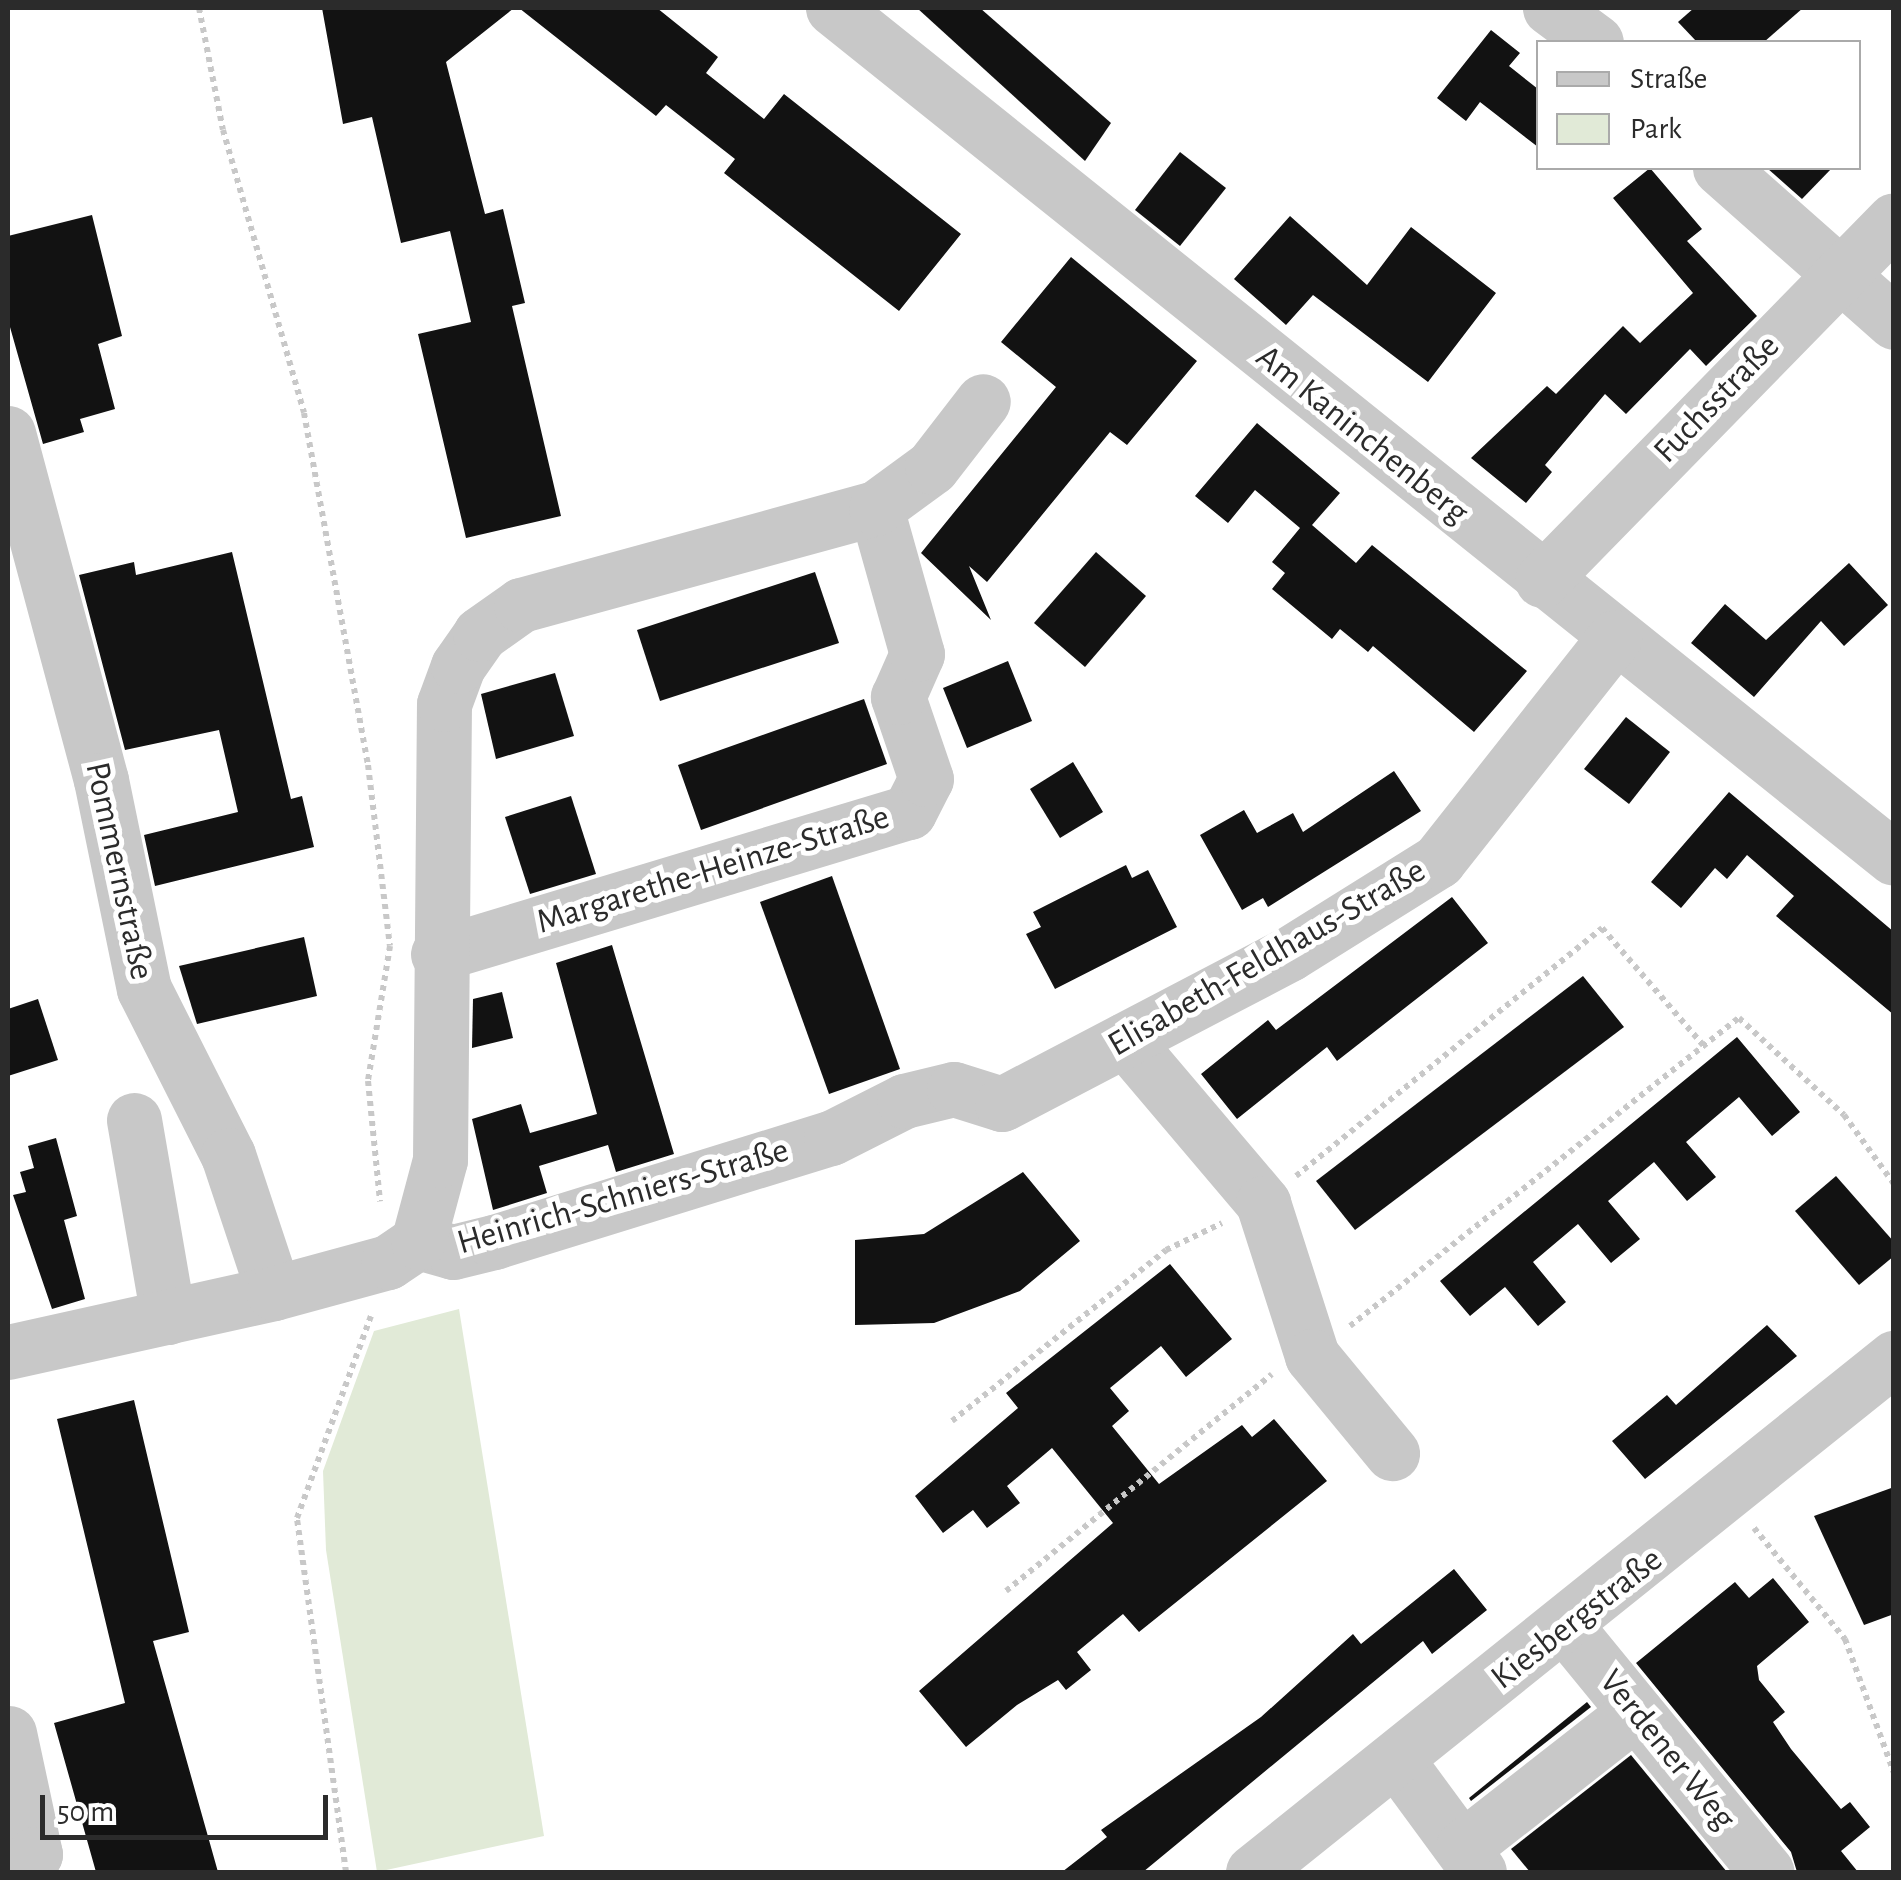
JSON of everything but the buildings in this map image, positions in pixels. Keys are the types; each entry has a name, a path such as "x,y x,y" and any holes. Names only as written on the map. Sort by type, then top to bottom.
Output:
{"street":[{"name":"Am Kaninchenberg","path":"833,8 1542,580 1894,858"},
{"path":"1550,8 1593,40"},
{"path":"1722,170 1836,276 1894,322"},
{"name":"Fuchsstraße","path":"1542,580 1894,220"},
{"path":"403,1252 440,1160 438,954 444,704 480,634 521,605 876,508 932,467 983,401"},
{"name":"Pommernstraße","path":"8,433 101,780 144,989 228,1155 274,1293"},
{"name":"Margarethe-Heinze-Straße","path":"438,954 908,812 926,779 898,696 917,654 876,508"},
{"name":"Elisabeth-Feldhaus-Straße","path":"1002,1104 1126,1040 1438,861 1614,637"},
{"path":"1126,1040 1263,1203 1312,1356 1392,1453"},
{"name":"Heinrich-Schniers-Straße","path":"8,1352 274,1293 403,1252 453,1252 494,1242 831,1138 920,1097 954,1089 1002,1104"},
{"path":"134,1120 168,1317"},
{"name":"Kiesbergstraße","path":"1253,1872 1718,1508 1894,1358"},
{"name":"Verdener Weg","path":"1567,1628 1766,1872"},
{"path":"1396,1759 1471,1860 1636,1712"},
{"path":"9,1733 35,1854 22,1872"}],"path":[{"path":"199,8 223,130 304,412 368,765 390,946 368,1081 403,1252 298,1518 346,1872"},
{"path":"952,1421 1166,1250 1263,1203 1602,928 1702,1045"},
{"path":"1006,1591 1286,1364 1312,1356 1738,1018 1844,1115 1894,1184"},
{"path":"1718,1508 1760,1531 1836,1624 1894,1772"}],"green space":[{"path":"459,1309 544,1836 377,1872 326,1550 323,1471 374,1331"}]}
